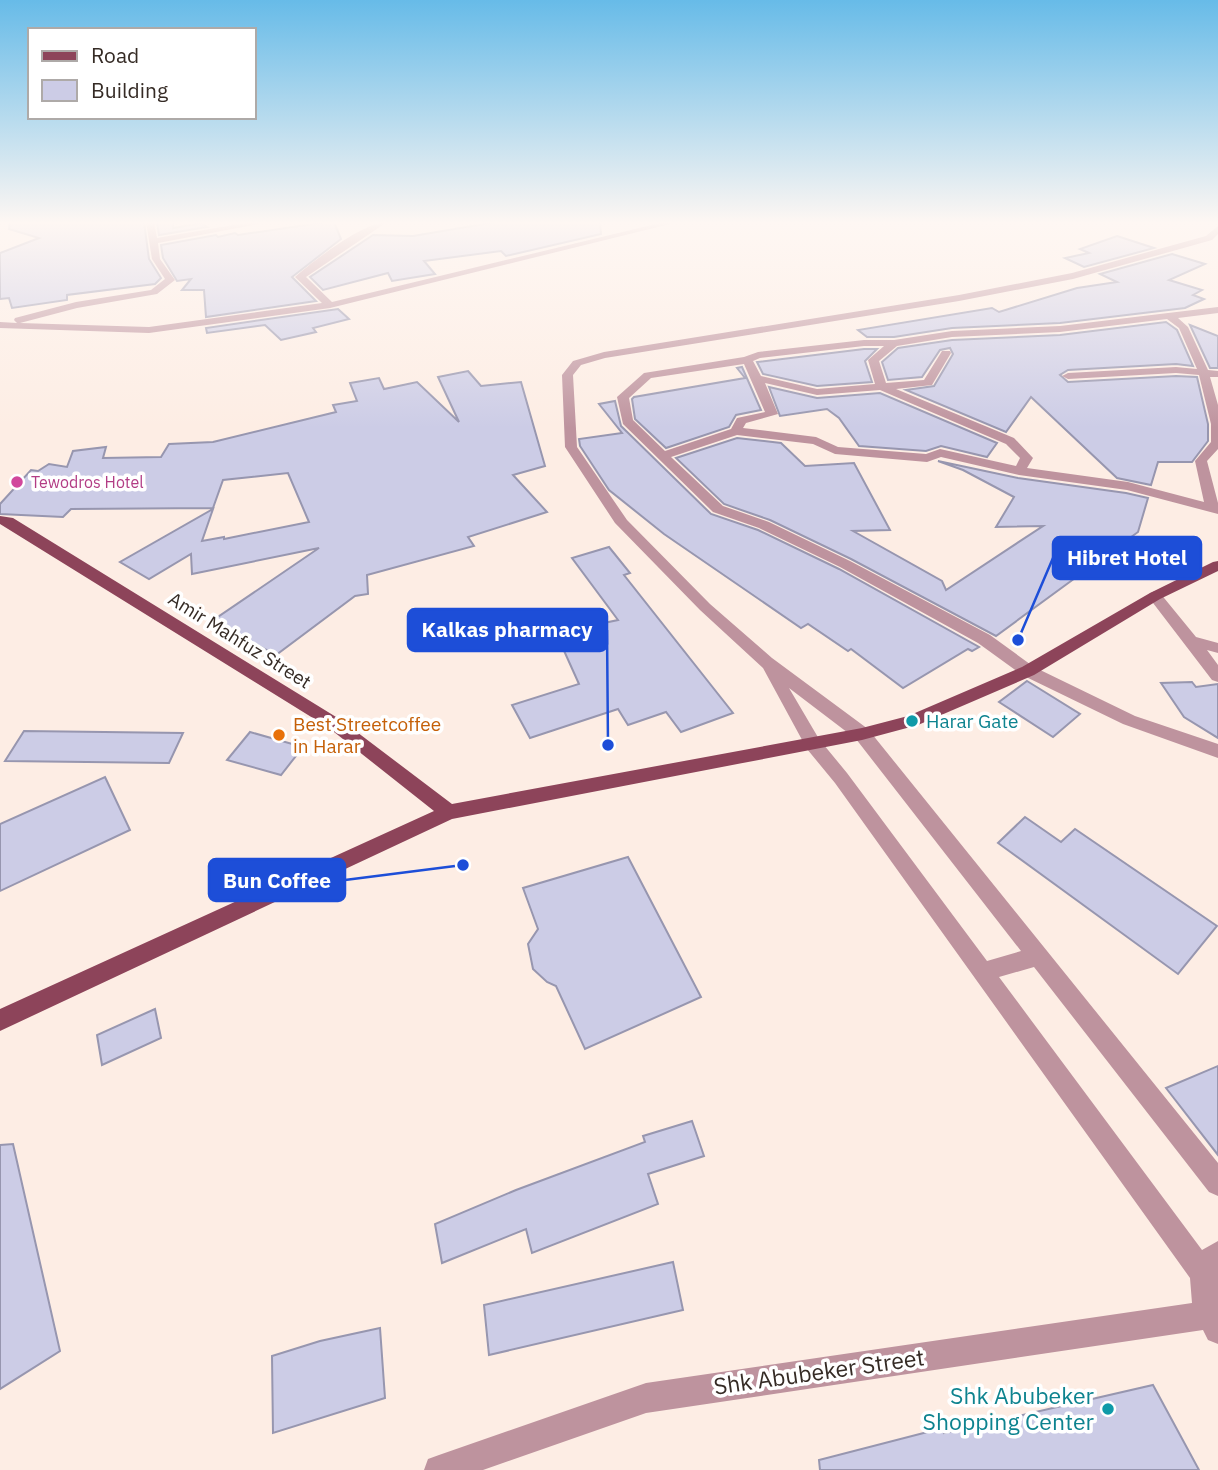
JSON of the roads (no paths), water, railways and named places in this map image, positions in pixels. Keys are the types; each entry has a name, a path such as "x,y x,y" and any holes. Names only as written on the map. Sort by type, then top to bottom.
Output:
{"main road":[{"name":"Amir Mahfuz Street","path":"0,520 8,521 335,724 449,812"},
{"path":"0,1020 449,812 813,744 912,721 1028,671 1155,596 1218,565"}],"street":[{"path":"1,325 76,305 156,291"},
{"path":"315,291 330,304"},
{"path":"1,325 149,330 330,304 386,291"},
{"path":"996,291 638,348 578,363 567,375 571,447 622,523 705,607 766,662 862,734 1218,1183"},
{"path":"1218,310 1060,329 952,334 894,343 851,344 758,355 747,360 648,375 623,397 627,421 718,509 764,525 845,564 984,639 1028,671 1129,720 1218,751"},
{"path":"1171,317 1183,327 1204,373 1217,424 1217,442 1201,461 1215,508"},
{"path":"894,343 873,360 882,387 1010,442 1027,458 1018,471"},
{"path":"757,379 817,392 928,383 946,352"},
{"path":"736,431 741,421 772,414 747,360"},
{"path":"1068,376 1176,370 1218,374"},
{"path":"662,456 736,431 816,441 835,450 927,458 940,453 1018,471 1128,486 1215,508"},
{"path":"1155,596 1218,676"},
{"path":"1191,641 1218,648"},
{"path":"766,662 813,744 841,778 983,972 1210,1264 1203,1293 1213,1323"},
{"path":"983,972 1037,956"},
{"name":"Shk Abubeker Street","path":"439,1470 646,1398 1213,1323"}],"place":[{"name":"Tewodros Hotel","path":"17,482"},
{"name":"Hibret Hotel","path":"1018,640"},
{"name":"Harar Gate","path":"912,721"},
{"name":"Best Streetcoffee in Harar","path":"279,735"},
{"name":"Kalkas pharmacy","path":"608,745"},
{"name":"Bun Coffee","path":"463,865"},
{"name":"Shk Abubeker Shopping Center","path":"1108,1409"}]}
